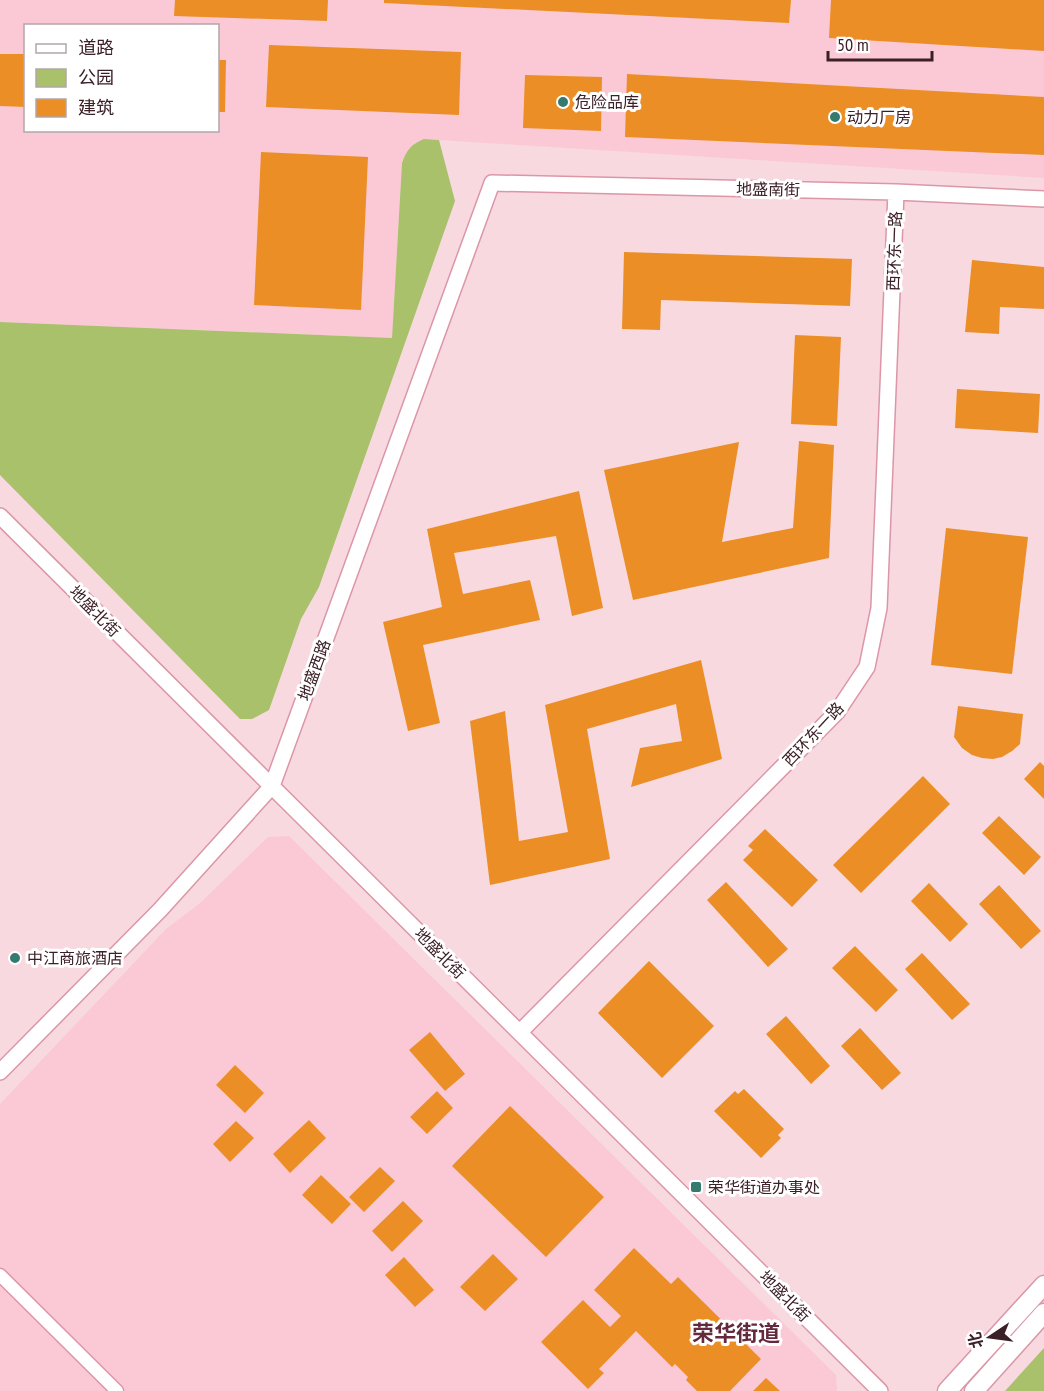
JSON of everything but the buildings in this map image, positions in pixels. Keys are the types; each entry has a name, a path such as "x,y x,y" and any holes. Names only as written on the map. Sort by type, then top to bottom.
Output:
{"main road":[{"path":"947,1391 1044,1285"},
{"path":"974,1391 1044,1313"}],"street":[{"name":"地盛南街","path":"492,183 896,192 1044,199"},
{"name":"地盛西路","path":"0,1072 160,910 272,786 492,183"},
{"name":"西环东一路","path":"520,1032 837,711 867,667 879,608 896,192"},
{"name":"地盛北街","path":"0,516 880,1391"},
{"path":"0,1275 117,1391"}],"shaded area":[{"path":"0,0 1044,0 1044,178 424,139 415,143 407,151 402,163 392,338 0,322"},
{"path":"289,836 836,1375 837,1391 0,1391 0,1104 166,929 200,903 268,837"}],"green space":[{"path":"424,139 439,140 455,201 319,587 301,619 269,710 252,719 240,719 0,475 0,322 392,338 402,163 410,148"},
{"path":"1044,1348 1044,1391 1005,1391"}],"place":[{"name":"危险品库","path":"563,102"},
{"name":"动力厂房","path":"835,117"},
{"name":"中江商旅酒店","path":"15,958"},
{"name":"荣华街道办事处","path":"696,1187"}],"district":[{"name":"荣华街道","path":"736,1333"}]}
